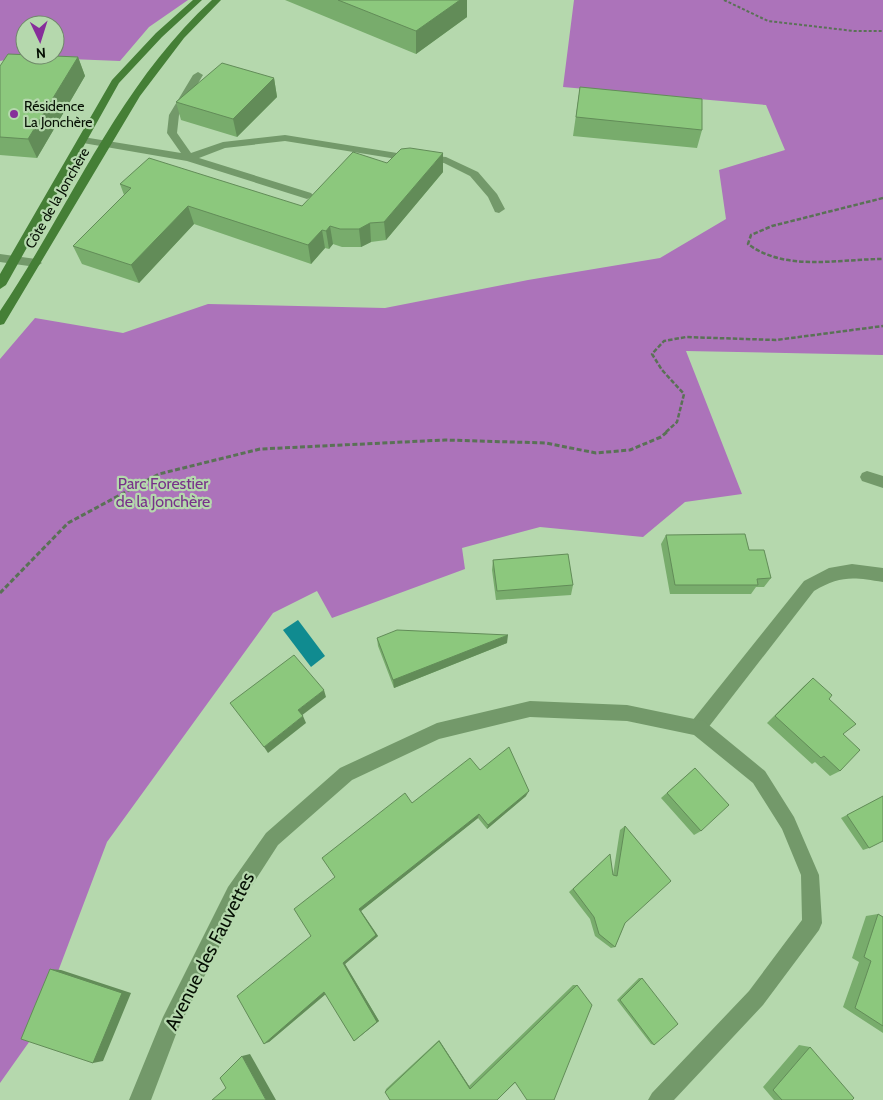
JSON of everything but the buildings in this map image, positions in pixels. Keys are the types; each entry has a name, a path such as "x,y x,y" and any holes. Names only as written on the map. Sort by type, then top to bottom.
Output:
{"street":[{"name":"Côte de la Jonchère","path":"0,285 116,82 159,35 198,0"},
{"name":"Côte de la Jonchère","path":"0,321 25,284 126,107 183,32 217,0"},
{"path":"189,158 172,134 174,115 198,75"},
{"path":"189,158 223,145 285,138 397,156 446,160 474,174 493,196 499,208"},
{"path":"83,140 189,158 307,195"},
{"path":"0,258 36,263"},
{"path":"867,477 883,482"},
{"path":"698,727 808,586 828,573 849,570 883,575"},
{"name":"Avenue des Fauvettes","path":"140,1100 170,1024 235,894 272,839 346,774 437,731 530,709 627,712 698,727 759,777 788,823 810,875 812,923 756,998 659,1100"}],"path":[{"path":"724,0 768,21 854,31 883,31"},
{"path":"883,198 772,226 751,235 748,244 754,251 781,259 883,259"},
{"path":"0,593 68,523 159,474 270,448 445,440 546,443 596,453 630,450 661,437 676,422 684,394 652,354 664,341 686,338 776,340 883,326"}],"green space":[{"path":"0,0 188,0 149,27 120,61 65,59 65,15 15,15 15,58 0,61"},
{"name":"Parc Forestier de la Jonchère","path":"574,0 883,0 883,355 686,351 742,494 685,502 643,537 540,527 462,548 465,569 332,618 317,591 273,613 107,842 34,1035 0,1083 0,359 35,318 123,333 208,304 385,308 528,280 660,258 726,219 719,170 785,150 766,105 563,87"}],"water":[{"path":"298,620 325,656 311,667 283,630"}],"place":[{"name":"Résidence La Jonchère","path":"14,114"}]}
